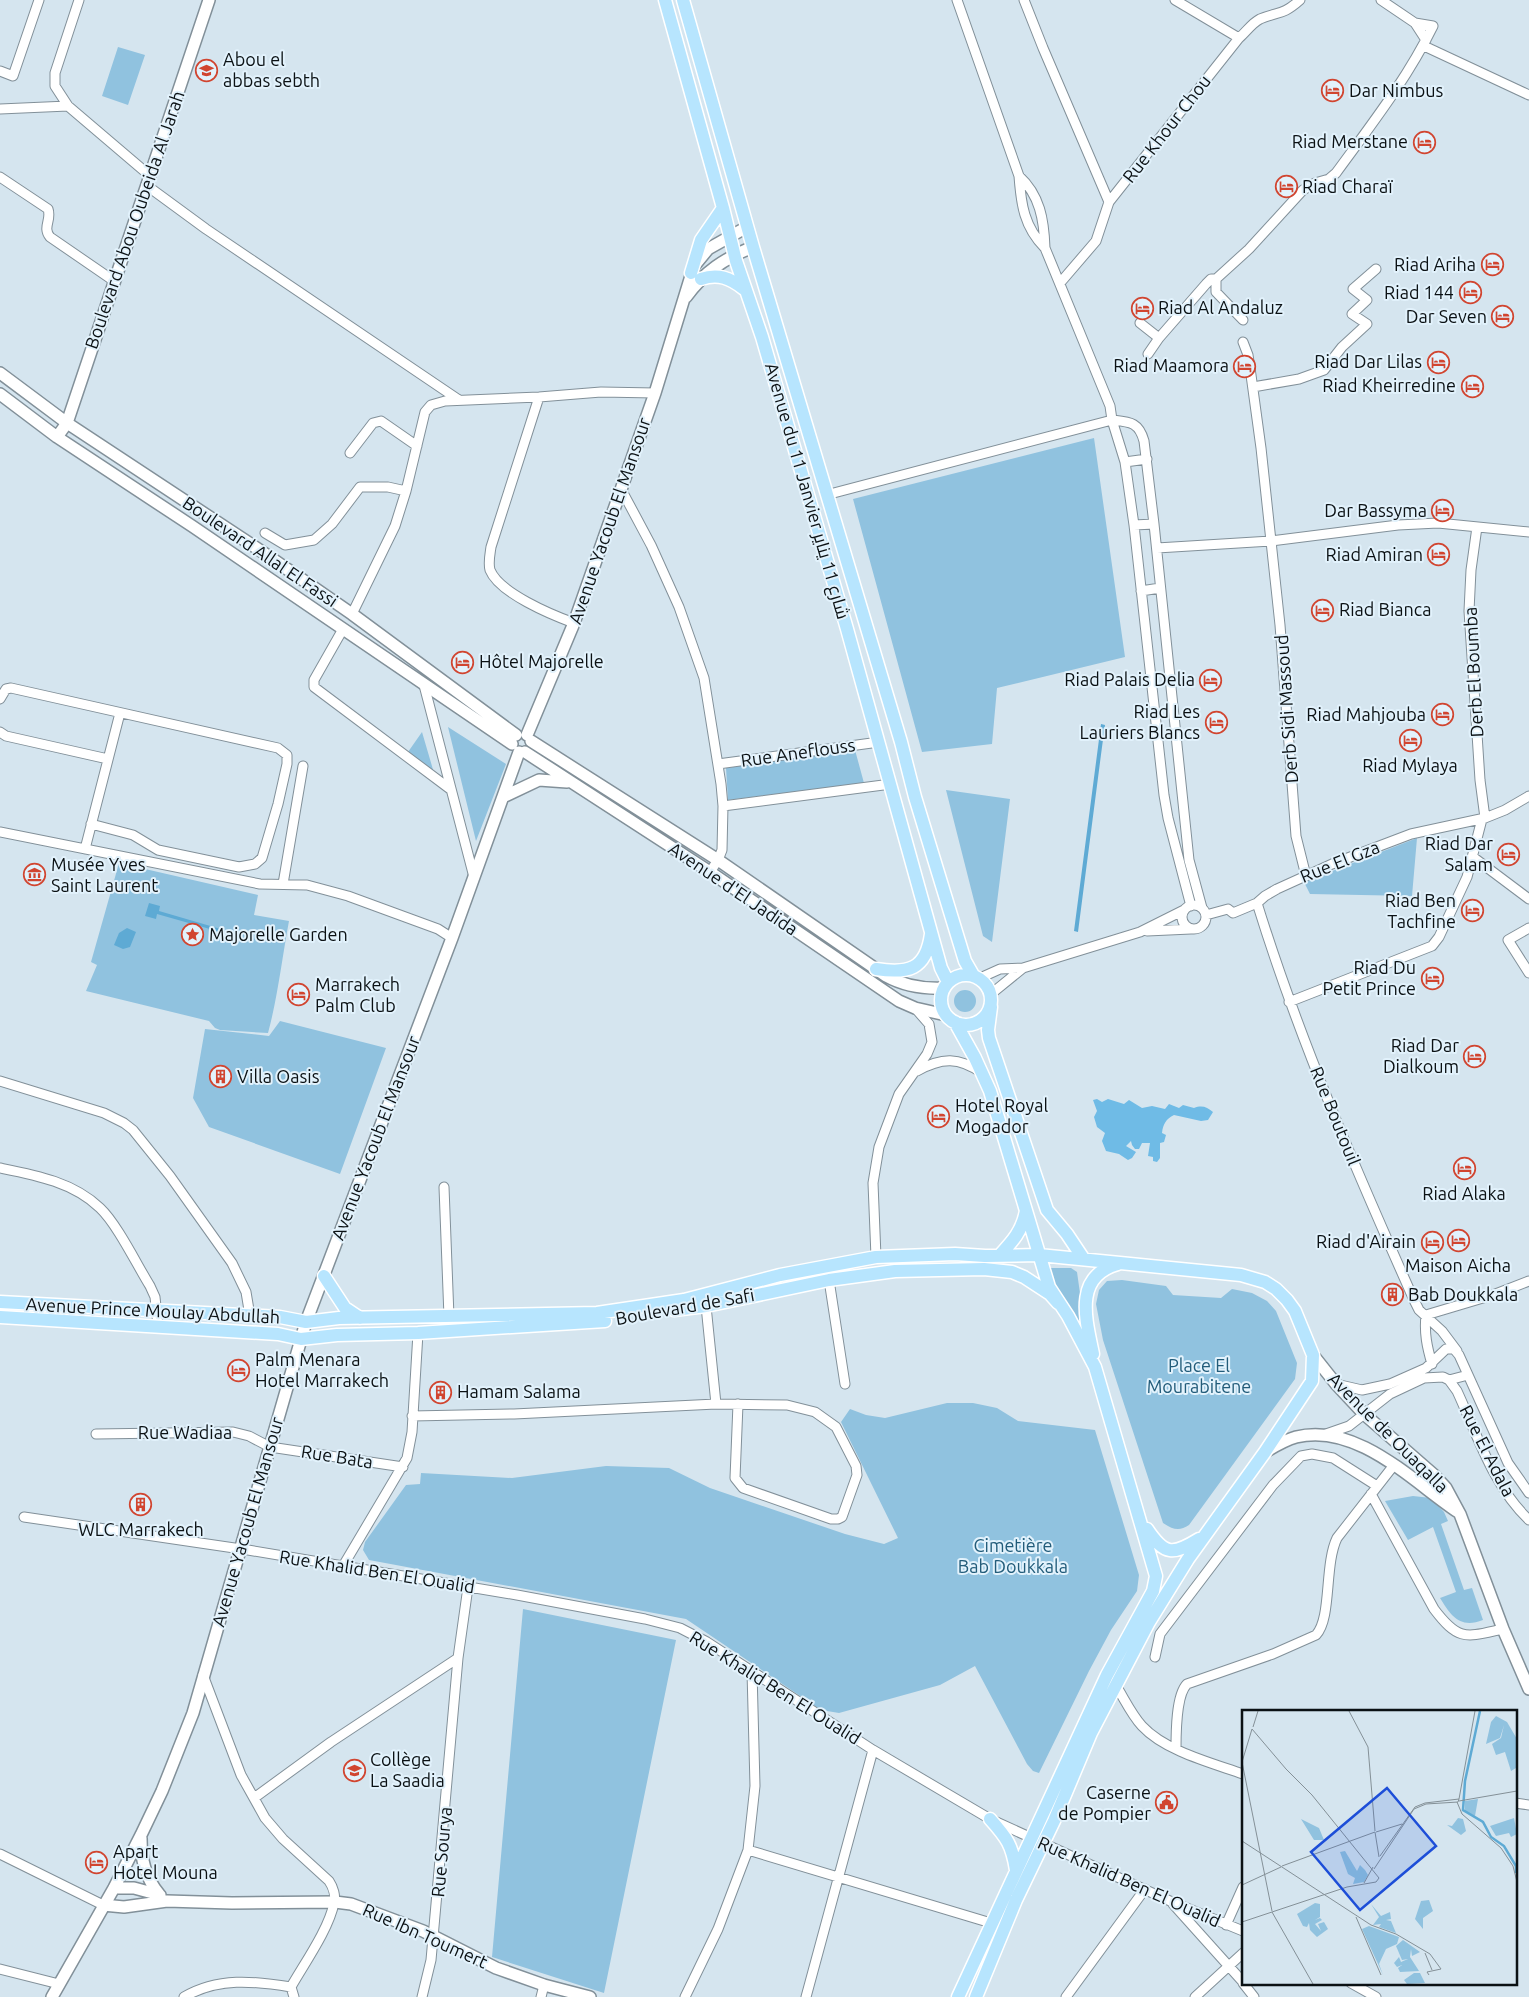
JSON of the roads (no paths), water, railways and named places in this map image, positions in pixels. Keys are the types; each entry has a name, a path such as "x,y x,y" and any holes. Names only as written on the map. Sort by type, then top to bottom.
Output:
{"main road":[{"name":"Boulevard Abou Oubeida Al Jarah","path":"57,437 67,423 209,0"},
{"name":"Avenue du 11 Janvier شارع 11 يناير","path":"665,0 723,208 734,255 744,289 762,337 891,784 894,802 946,985"},
{"name":"Avenue du 11 Janvier شارع 11 يناير","path":"683,0 747,227 901,742 915,797 965,961 977,977"},
{"path":"723,208 701,240 694,259 696,276 722,276 732,280 744,289"},
{"name":"Avenue Yacoub El Mansour","path":"52,1997 114,1888 141,1835 162,1791 193,1713 306,1322 452,938 522,743 574,623 655,393 682,303 696,276 701,255 730,235 747,227"},
{"name":"Avenue Yacoub El Mansour","path":"696,276 753,247"},
{"name":"Boulevard Allal El Fassi","path":"0,373 67,423 261,551 352,614 522,743"},
{"name":"Boulevard Allal El Fassi","path":"0,394 57,437 192,526 424,685 522,743"},
{"name":"Avenue d'El Jadida","path":"522,743 571,782 710,872 885,992 915,1008 950,1019"},
{"name":"Avenue d'El Jadida","path":"522,743 718,860 893,980 928,988 946,985"},
{"path":"503,798 539,780 571,782"},
{"path":"876,969 898,972 917,966 927,952 932,932"},
{"path":"1083,1258 1067,1234 1047,1210 989,1038 991,1000 988,986 977,977 958,975 946,985 941,1003 982,1073 1026,1208 1049,1287 1068,1316 1095,1367"},
{"path":"950,1019 964,1025 976,1023 984,1018 991,1000"},
{"path":"999,1256 1014,1240 1023,1225 1026,1208"},
{"name":"Boulevard de Safi","path":"301,1339 337,1335 418,1333 554,1320 597,1313 684,1304 821,1266 876,1257 955,1254 1039,1255 1241,1275 1265,1282 1276,1289 1291,1305 1313,1355"},
{"path":"894,1256 895,1272"},
{"path":"958,1997 1107,1675 1153,1591 1156,1576 1095,1367 1085,1302 1090,1282 1097,1274 1121,1262"},
{"path":"821,1266 826,1280"},
{"name":"Boulevard de Safi","path":"684,1304 706,1306 826,1280 895,1272 984,1269 1012,1272 1024,1277 1050,1294 1058,1302"},
{"path":"324,1276 345,1308 360,1318"},
{"name":"Avenue Prince Moulay Abdullah","path":"0,1302 280,1317 306,1322"},
{"path":"119,1324 120,1309"},
{"name":"Avenue Prince Moulay Abdullah","path":"0,1317 278,1334 301,1339"},
{"name":"Boulevard de Safi","path":"306,1322 339,1318 449,1317 554,1320"},
{"path":"976,1997 1016,1900 1115,1684 1156,1609 1204,1536 1310,1386 1314,1372 1313,1355"},
{"name":"Avenue de Ouaqalla","path":"1313,1355 1336,1384 1364,1414 1434,1474 1446,1488 1460,1514 1503,1629 1529,1689"},
{"name":"Avenue de Ouaqalla","path":"1265,1452 1294,1438 1318,1435 1340,1439 1364,1448 1394,1465 1460,1514"},
{"path":"1142,1523 1154,1541 1169,1551 1180,1550 1204,1536"},
{"path":"990,1819 1007,1839 1013,1853 1016,1870"},
{"path":"141,1835 141,1854 146,1872 163,1897"},
{"name":"Rue Ibn Toumert","path":"114,1888 134,1888 163,1897 232,1903 335,1902 351,1904 434,1936 496,1968 544,1985 590,1997"},
{"name":"Rue Ibn Toumert","path":"103,1905 124,1908 163,1897"}],"street":[{"path":"0,71 13,76 39,0"},
{"path":"79,0 55,73 55,86 68,106 148,180 206,229 460,401"},
{"path":"957,0 1019,176 1022,206 1027,221 1032,234 1045,248 1110,406 1112,420 1125,462 1134,525 1164,795 1188,908"},
{"path":"1024,0 1042,48 1109,202"},
{"path":"1175,0 1239,38"},
{"name":"Rue Khour Chou","path":"1060,284 1096,241 1109,202 1239,38 1262,18 1286,12 1300,0"},
{"path":"1148,354 1159,338 1209,280 1216,280 1249,250 1303,190 1332,177 1404,78 1433,26 1414,23 1381,0"},
{"path":"1414,23 1425,43 1529,95"},
{"path":"0,109 68,106"},
{"path":"1019,176 1028,184 1039,206 1045,230 1045,248"},
{"path":"0,177 48,209 50,215 46,226 46,233 50,237 114,281"},
{"path":"1253,387 1299,378 1324,370 1342,347 1367,324 1352,314 1367,300 1353,289 1376,269"},
{"path":"1216,280 1216,292 1242,320"},
{"path":"1140,322 1159,338"},
{"name":"Derb Sidi Massoud","path":"1243,342 1248,355 1253,387 1271,541 1286,693 1296,836 1306,876"},
{"path":"352,614 394,526 406,491 425,412 431,405 445,400 539,397 601,392 655,393"},
{"path":"539,397 491,547 490,570 503,586 530,604 540,610 574,623"},
{"path":"826,495 1112,420 1133,424 1141,431 1147,459 1157,548 1189,860 1205,920 1200,927 1191,929 1140,932"},
{"path":"350,453 373,423 381,421 417,446"},
{"path":"1125,462 1147,459"},
{"path":"265,533 285,545 314,540 332,524 360,487 388,487 406,491"},
{"path":"621,489 659,562 679,607 704,678 723,806 723,841 718,860 710,872"},
{"path":"1157,548 1271,541 1405,525 1438,523 1529,532"},
{"path":"1134,525 1154,524"},
{"name":"Derb El Boumba","path":"1477,527 1471,570 1469,611 1483,818"},
{"path":"1141,591 1160,588"},
{"path":"343,629 314,680 314,687 450,789"},
{"path":"424,685 474,877"},
{"path":"0,698 6,689 11,688 278,748 287,755 287,764 278,804 262,858 259,862 248,866 239,867 158,850 133,835 91,824"},
{"path":"85,849 120,713"},
{"path":"0,732 6,736 108,759"},
{"name":"Rue Aneflouss","path":"718,764 879,742"},
{"path":"282,884 303,766"},
{"path":"723,806 891,784"},
{"name":"Rue El Gza","path":"1204,912 1228,909 1233,913 1257,903 1265,896 1306,876 1411,834 1483,818 1505,810 1529,796"},
{"path":"1289,1002 1432,946 1439,937 1458,897 1473,857 1483,818"},
{"path":"0,832 260,884 307,885 348,896 438,929 452,938"},
{"path":"1473,857 1529,899"},
{"name":"Rue Boutouil","path":"1257,903 1289,1002 1369,1200 1414,1300 1429,1317"},
{"path":"977,977 1000,969 1023,968 1140,932 1188,908 1204,912"},
{"path":"1188,908 1182,914 1184,924 1191,929"},
{"path":"1529,928 1508,940 1529,973"},
{"path":"991,1000 1023,968"},
{"path":"876,1257 873,1183 879,1147 899,1094 929,1051 932,1039 929,1024 924,1016 915,1008"},
{"path":"915,1072 935,1063 953,1061 966,1063 982,1073"},
{"path":"0,1081 104,1113 133,1130 170,1176 232,1263 246,1292 250,1316"},
{"path":"0,1168 32,1174 70,1187 101,1208 150,1286 155,1297 158,1326"},
{"path":"444,1187 449,1317"},
{"path":"826,1280 845,1384"},
{"path":"1432,1364 1426,1344 1429,1317 1494,1296 1529,1281"},
{"path":"706,1306 716,1404"},
{"name":"Rue El Adala","path":"1429,1317 1457,1351 1508,1463 1529,1494"},
{"path":"343,1566 403,1467 409,1449 418,1333"},
{"path":"1336,1384 1354,1390 1390,1384 1432,1364 1446,1349 1450,1348 1457,1351"},
{"path":"1318,1435 1344,1429 1390,1394 1403,1387 1431,1377 1442,1377 1449,1380 1468,1375"},
{"name":"Rue El Adala","path":"1449,1380 1457,1391 1501,1484 1529,1520"},
{"path":"412,1416 514,1414 716,1404 738,1404 787,1405 815,1412 836,1427 856,1466 857,1475 846,1512 842,1517 838,1520 831,1519 743,1488 738,1483 735,1478 738,1404"},
{"name":"Rue Wadiaa","path":"96,1434 233,1432 249,1436 270,1446"},
{"name":"Rue Bata","path":"270,1446 403,1467"},
{"path":"1155,1658 1160,1634 1273,1485 1301,1456 1312,1454 1333,1458 1377,1486"},
{"path":"1176,1749 1176,1723 1182,1690 1187,1684 1273,1654 1316,1635 1320,1631 1324,1618 1330,1561 1334,1546 1394,1465"},
{"path":"1371,1494 1434,1609 1444,1623 1457,1632 1469,1636 1503,1629"},
{"name":"Rue Khalid Ben El Oualid","path":"24,1516 468,1587 645,1619 680,1628 707,1642 874,1750 990,1819 1170,1901 1242,1931"},
{"name":"Rue Sourya","path":"422,1997 431,1960 434,1936 458,1658 468,1587"},
{"path":"254,1798 332,1742 458,1658"},
{"path":"685,1997 718,1929 748,1850 755,1786 752,1672"},
{"path":"203,1675 241,1775 265,1818 283,1839 329,1881 333,1887 335,1902 329,1920 290,1987"},
{"path":"1115,1684 1142,1726 1160,1741 1176,1749 1242,1774"},
{"path":"806,1997 874,1750"},
{"path":"1516,1803 1529,1805"},
{"path":"748,1850 992,1923"},
{"path":"0,1854 103,1905"},
{"path":"1066,1997 1145,1889"},
{"path":"1226,1924 1242,1889"},
{"path":"1170,1901 1242,1982"},
{"path":"1195,1997 1242,1954"},
{"path":"0,1969 59,1984"},
{"path":"184,1997 199,1989 229,1981 290,1987"},
{"path":"1244,1984 1254,1997"},
{"path":"1353,1984 1376,1997"},
{"path":"540,1997 544,1985"},
{"path":"290,1987 294,1997"}],"place":[{"name":"Abou el abbas sebth","path":"207,70"},
{"name":"Dar Nimbus","path":"1333,91"},
{"name":"Riad Merstane","path":"1424,142"},
{"name":"Riad Charaï","path":"1286,187"},
{"name":"Riad Ariha","path":"1492,265"},
{"name":"Riad 144","path":"1470,293"},
{"name":"Riad Al Andaluz","path":"1142,308"},
{"name":"Dar Seven","path":"1503,317"},
{"name":"Riad Dar Lilas","path":"1438,362"},
{"name":"Riad Maamora","path":"1245,366"},
{"name":"Riad Kheirredine","path":"1472,386"},
{"name":"Dar Bassyma","path":"1443,511"},
{"name":"Riad Amiran","path":"1439,555"},
{"name":"Riad Bianca","path":"1323,610"},
{"name":"Hôtel Majorelle","path":"463,662"},
{"name":"Riad Palais Delia","path":"1211,680"},
{"name":"Riad Mahjouba","path":"1442,715"},
{"name":"Riad Les Lauriers Blancs","path":"1216,722"},
{"name":"Riad Mylaya","path":"1410,741"},
{"name":"Riad Dar Salam","path":"1509,854"},
{"name":"Musée Yves Saint Laurent","path":"35,875"},
{"name":"Riad Ben Tachfine","path":"1472,911"},
{"name":"Majorelle Garden","path":"193,935"},
{"name":"Riad Du Petit Prince","path":"1432,978"},
{"name":"Marrakech Palm Club","path":"299,995"},
{"name":"Riad Dar Dialkoum","path":"1475,1056"},
{"name":"Villa Oasis","path":"221,1077"},
{"name":"Hotel Royal Mogador","path":"939,1116"},
{"name":"Riad Alaka","path":"1464,1169"},
{"name":"Maison Aicha","path":"1458,1241"},
{"name":"Riad d'Airain","path":"1432,1242"},
{"name":"Bab Doukkala","path":"1392,1295"},
{"name":"Palm Menara Hotel Marrakech","path":"239,1370"},
{"name":"Hamam Salama","path":"441,1392"},
{"name":"WLC Marrakech","path":"141,1505"},
{"name":"Collège La Saadia","path":"354,1770"},
{"name":"Caserne de Pompier","path":"1167,1803"},
{"name":"Apart Hotel Mouna","path":"97,1862"}],"park label":[{"name":"Place El Mourabitene","path":"1199,1376"},
{"name":"Cimetière Bab Doukkala","path":"1013,1556"}]}
